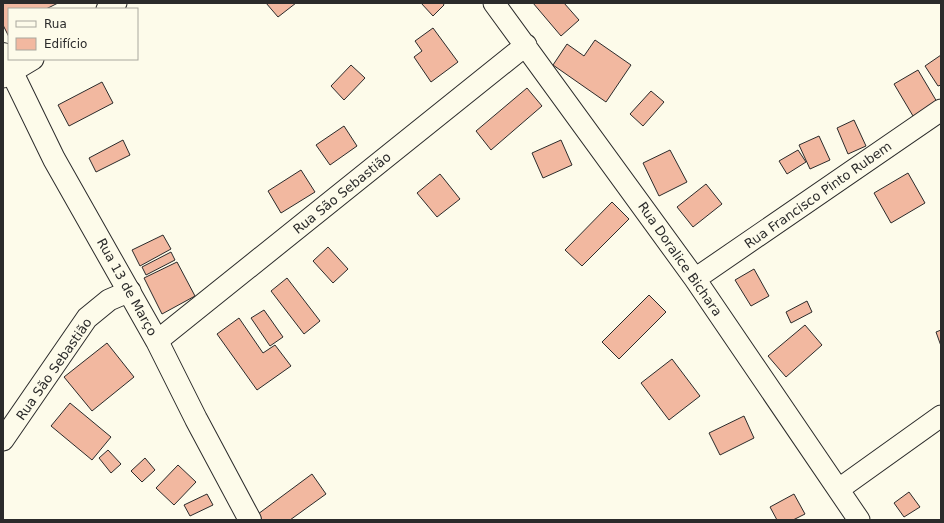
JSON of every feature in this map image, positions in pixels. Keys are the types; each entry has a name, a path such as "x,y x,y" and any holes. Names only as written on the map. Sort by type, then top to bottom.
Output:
{"street":[{"name":"Rua Doralice Bichara","path":"494,3 695,279 859,520"},
{"name":"Rua São Sebastião","path":"157,340 526,45"},
{"path":"6,68 30,60"},
{"name":"Rua 13 de Março","path":"6,68 54,159 157,340 196,419 250,520"},
{"name":"Rua Francisco Pinto Rubem","path":"695,279 941,110"},
{"name":"Rua São Sebastião","path":"3,440 87,318 109,300 130,291"},
{"path":"839,489 941,416"}],"building":[{"path":"3,3 58,3 48,8 8,8 8,35 3,25"},
{"path":"266,3 296,3 278,17"},
{"path":"421,3 443,3 444,5 433,16"},
{"path":"533,3 564,3 579,20 561,36"},
{"path":"433,28 458,62 431,82 414,57 422,51 415,41"},
{"path":"595,40 631,65 606,102 553,65 567,44 584,56"},
{"path":"941,55 941,85 938,86 925,66"},
{"path":"351,65 365,78 344,100 331,86"},
{"path":"918,70 940,107 916,121 894,84"},
{"path":"102,82 113,103 69,126 58,105"},
{"path":"527,88 542,106 491,150 476,131"},
{"path":"651,91 664,102 643,126 630,114"},
{"path":"854,120 866,146 848,154 837,128"},
{"path":"344,126 357,146 330,165 316,145"},
{"path":"819,136 830,160 810,169 799,145"},
{"path":"123,140 130,155 96,172 89,158"},
{"path":"561,140 572,165 543,178 532,153"},
{"path":"670,150 687,182 659,196 643,163"},
{"path":"798,150 806,162 787,174 779,161"},
{"path":"301,170 315,192 281,213 268,191"},
{"path":"908,173 925,203 891,223 874,193"},
{"path":"440,174 460,199 437,217 417,193"},
{"path":"706,184 722,204 693,227 677,207"},
{"path":"612,202 629,219 582,266 565,250"},
{"path":"163,235 171,249 140,266 132,250"},
{"path":"328,247 348,269 333,283 313,261"},
{"path":"171,252 175,260 146,275 142,267"},
{"path":"177,262 195,296 162,314 144,278"},
{"path":"754,269 769,296 751,306 735,280"},
{"path":"287,278 320,321 304,334 271,291"},
{"path":"649,295 666,312 619,359 602,342"},
{"path":"807,301 812,312 791,323 786,312"},
{"path":"264,310 283,337 270,346 251,318"},
{"path":"239,318 263,353 275,345 291,366 257,390 217,334"},
{"path":"805,325 822,345 786,377 768,356"},
{"path":"941,330 941,346 936,332"},
{"path":"107,343 134,377 92,411 64,377"},
{"path":"672,359 700,396 669,420 641,383"},
{"path":"70,403 111,437 92,460 51,426"},
{"path":"744,416 754,438 720,455 709,433"},
{"path":"108,450 121,464 111,473 99,458"},
{"path":"145,458 155,470 142,482 131,471"},
{"path":"178,465 196,482 174,505 156,488"},
{"path":"312,474 326,494 290,520 256,520 254,517"},
{"path":"909,492 920,507 904,517 894,503"},
{"path":"207,494 213,505 190,516 184,505"},
{"path":"794,494 805,514 793,520 777,520 770,507"}]}
